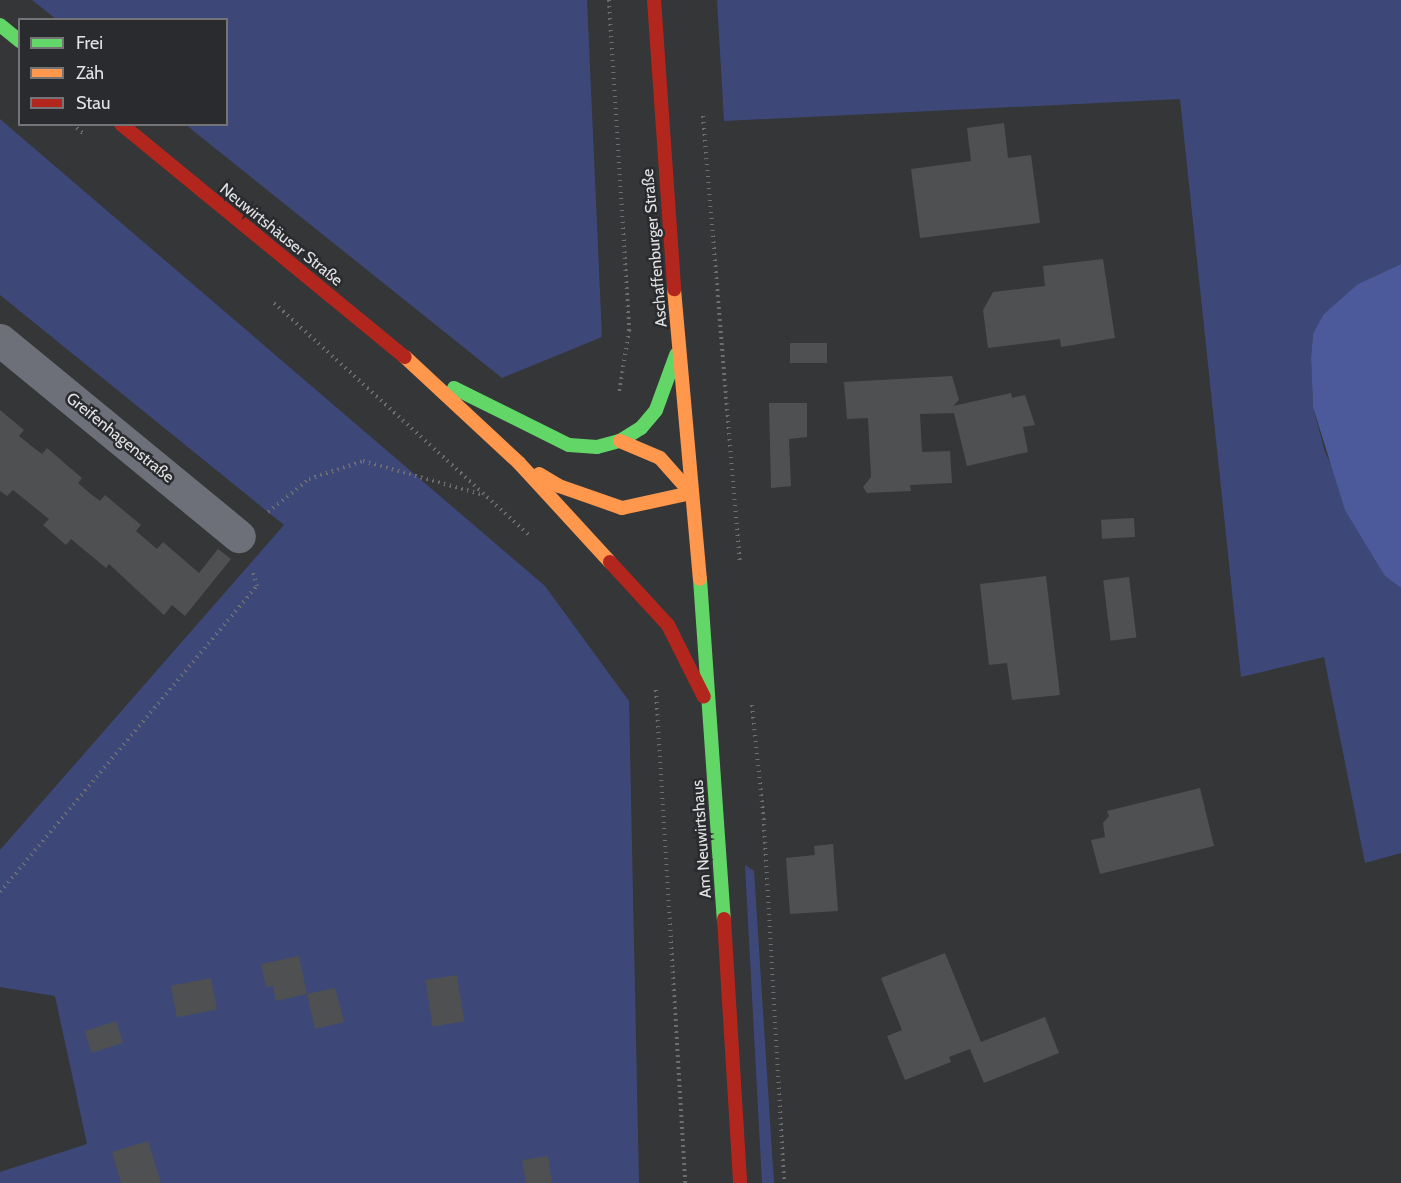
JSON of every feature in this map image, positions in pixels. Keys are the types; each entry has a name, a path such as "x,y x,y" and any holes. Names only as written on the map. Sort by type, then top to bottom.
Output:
{"main road":[{"name":"Aschaffenburger Straße","path":"654,0 691,493"},
{"path":"0,25 18,39"},
{"name":"Neuwirtshäuser Straße","path":"123,126 421,371 519,463 668,625 710,710"},
{"name":"Neuwirtshäuser Straße","path":"421,371 569,445 597,447 620,441 641,428 656,410 680,345"},
{"path":"620,441 660,458 691,493"},
{"name":"Neuwirtshäuser Straße","path":"519,463 559,486 622,508 691,493"},
{"name":"Am Neuwirtshaus","path":"691,493 710,710 740,1183"}],"street":[{"name":"Greifenhagenstraße","path":"0,340 239,536"}],"path":[{"path":"609,0 629,330 619,389 620,441"},
{"path":"702,105 741,571"},
{"path":"0,892 257,586 239,536 309,479 363,461 484,495 265,296"},
{"path":"655,683 685,1183"},
{"path":"751,698 765,848 784,1183"}],"shaded area":[{"path":"32,0 587,0 602,337 502,378 187,126 228,126 228,18 55,18"},
{"path":"717,0 1401,0 1401,264 1358,284 1313,334 1311,358 1313,407 1325,452 1385,576 1401,588 1401,853 1365,863 1324,657 1241,677 1180,99 724,121"},
{"path":"0,119 545,586 629,701 639,1183 0,1183 0,1172 87,1144 55,996 0,987 0,850 284,525 0,295"},
{"path":"1401,264 1401,588 1385,576 1345,510 1313,407 1311,358 1313,334 1324,314 1358,284"},
{"path":"745,865 754,871 774,1183 762,1183"}],"building":[{"path":"1004,123 1008,158 1031,155 1040,223 920,238 911,169 971,161 967,128"},
{"path":"1103,259 1115,338 1061,347 1060,339 988,348 983,310 993,292 1045,286 1043,266"},
{"path":"790,343 827,343 827,363 790,363"},
{"path":"952,376 959,400 953,406 1011,393 1012,398 1025,395 1035,425 1023,427 1028,452 967,466 954,413 920,414 922,452 950,451 952,483 910,485 911,491 867,493 863,487 871,477 868,418 847,419 844,382"},
{"path":"769,403 807,403 807,437 789,439 791,486 771,488"},
{"path":"0,410 24,430 19,436 42,454 47,448 82,478 78,483 92,495 100,501 105,495 141,525 136,531 157,549 163,542 199,573 218,549 231,559 185,616 172,605 164,615 109,564 106,568 71,539 66,545 43,525 49,519 13,490 7,496 0,491"},
{"path":"1134,518 1135,537 1102,539 1101,520"},
{"path":"1046,576 1060,695 1012,700 1007,663 989,665 980,584"},
{"path":"1129,577 1136,638 1111,641 1103,580"},
{"path":"1200,788 1214,846 1100,874 1091,840 1105,837 1103,823 1109,816 1107,811"},
{"path":"833,844 838,911 790,914 786,858 815,855 814,846"},
{"path":"945,953 981,1042 1045,1017 1059,1053 984,1083 970,1049 949,1057 951,1062 905,1080 887,1036 902,1030 881,978"},
{"path":"299,956 307,994 276,1001 273,986 266,987 261,964"},
{"path":"457,975 464,1021 433,1026 425,980"},
{"path":"211,978 217,1009 177,1017 171,986"},
{"path":"335,988 344,1022 315,1029 307,994"},
{"path":"116,1021 123,1043 92,1053 85,1031"},
{"path":"148,1141 161,1183 121,1183 112,1152"},
{"path":"548,1156 552,1183 526,1183 522,1160"}],"traffic: fast":[{"path":"0,25 18,39"},
{"path":"454,388 569,445 597,447 620,441 641,428 656,410 676,355"},
{"path":"700,579 724,919"}],"traffic: slow":[{"path":"674,289 700,579"},
{"path":"405,357 519,463 610,562"},
{"path":"620,441 660,458 691,493"},
{"path":"539,474 559,486 622,508 691,493"}],"traffic: jam":[{"path":"654,0 674,289"},
{"path":"123,126 405,357"},
{"path":"610,562 668,625 704,697"},
{"path":"724,919 740,1183"}]}
